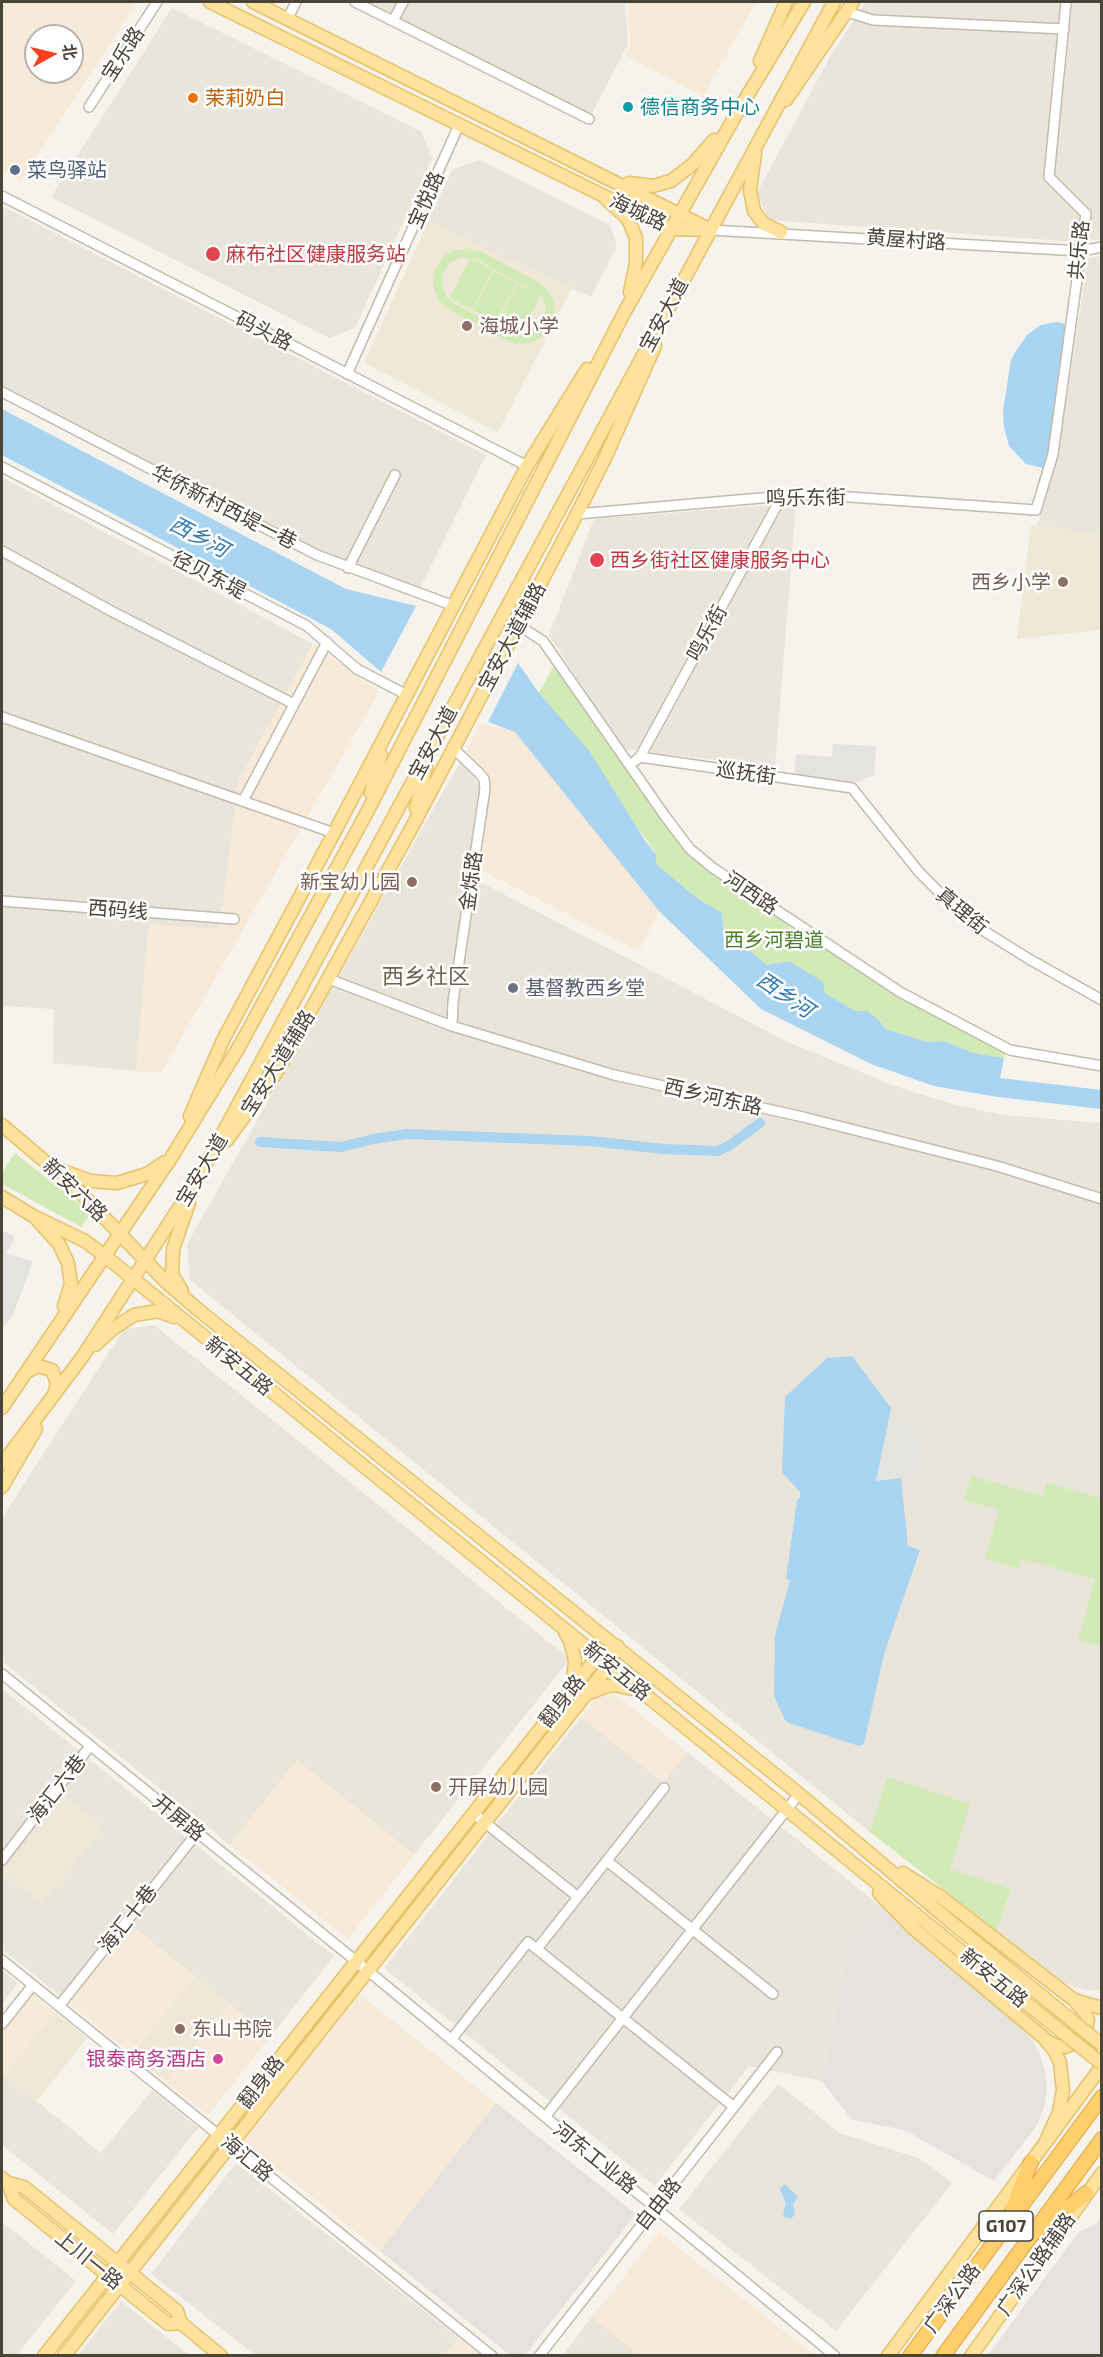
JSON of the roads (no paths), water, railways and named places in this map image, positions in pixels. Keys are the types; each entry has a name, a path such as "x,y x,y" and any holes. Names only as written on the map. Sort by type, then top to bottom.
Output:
{"highway":[{"name":"广深公路","path":"910,2355 1101,2097"},
{"name":"广深公路","path":"943,2355 1101,2139"},
{"path":"1005,2227 1031,2162"},
{"path":"1023,2245 1086,2193"}],"main road":[{"name":"海城路","path":"210,2 671,229 710,230"},
{"name":"海城路","path":"253,2 680,213 710,230"},
{"path":"609,178 631,184 653,186 671,181 693,164 738,111 786,2"},
{"name":"宝安大道","path":"2,1408 171,1158 239,1047 365,816 624,313 738,111 804,2"},
{"name":"宝安大道","path":"2,1464 83,1356 199,1177 806,50 834,2"},
{"path":"781,232 764,224 754,212 750,190 759,140 850,7"},
{"path":"49,1164 85,1179 117,1183 147,1174 171,1158 223,1040 527,466 624,313 634,278 636,238 628,219 603,196"},
{"name":"宝安大道辅路","path":"199,1177 266,1089 412,827 577,514 621,425 689,268"},
{"path":"365,816 386,734"},
{"path":"412,827 430,749"},
{"name":"新安六路","path":"2,1125 82,1193 145,1260"},
{"path":"196,1308 178,1287 172,1274 172,1262 177,1233 199,1177"},
{"name":"新安六路","path":"2,1197 33,1216 85,1241 132,1278"},
{"path":"33,1216 59,1244 71,1273 69,1294 49,1339"},
{"name":"新安五路","path":"145,1260 196,1308 800,1794 1101,2045"},
{"name":"新安五路","path":"132,1278 1101,2065"},
{"path":"83,1356 120,1324 144,1312 157,1311 188,1325"},
{"path":"2,1395 26,1373 39,1366 52,1370 57,1383 54,1395 2,1487"},
{"path":"558,1624 574,1651 576,1670 571,1690"},
{"name":"翻身路","path":"44,2355 598,1656 617,1646"},
{"name":"翻身路","path":"64,2355 609,1665 617,1646"},
{"path":"584,1696 614,1685 634,1688 643,1693"},
{"path":"845,1857 913,1928 1044,2038 1057,2046 1065,2047 1080,2041 1085,2034 1088,2020 1086,2014 1074,2000 941,1897 859,1844"},
{"path":"1074,2000 1101,2008"},
{"path":"1044,2038 1060,2062 1063,2075 1059,2112 1046,2141"},
{"path":"888,2355 1101,2065"},
{"name":"广深公路辅路","path":"971,2355 1101,2173"},
{"name":"上川一路","path":"4,2184 24,2187 177,2311 181,2323 221,2355"},
{"name":"上川一路","path":"4,2184 14,2199 168,2324 181,2323"},
{"path":"96,2246 120,2251 134,2242"},
{"path":"147,2251 143,2259 141,2274 149,2288"},
{"path":"88,2259 96,2274 97,2282 89,2299"},
{"path":"103,2306 117,2297 132,2297 138,2300"}],"street":[{"name":"宝乐路","path":"89,107 157,2"},
{"path":"288,18 296,2"},
{"path":"355,2 590,119"},
{"path":"393,21 403,2"},
{"name":"共乐路","path":"1036,510 1053,454 1086,214 1049,177 1066,2"},
{"path":"850,7 873,20 1064,29"},
{"name":"宝悦路","path":"347,374 459,125"},
{"name":"码头路","path":"2,196 527,466"},
{"name":"黄屋村路","path":"710,230 781,232 1080,251 1101,248"},
{"name":"华侨新村西堤一巷","path":"2,392 284,539 348,568 454,606"},
{"name":"径贝东堤","path":"2,467 307,626 357,669 408,692"},
{"path":"348,568 395,474"},
{"name":"鸣乐东街","path":"577,514 807,494 1036,510"},
{"name":"鸣乐街","path":"640,758 782,496"},
{"path":"2,551 113,612 294,704"},
{"name":"河西路","path":"518,625 543,641 628,765 683,841 700,858 900,992 1010,1050 1101,1066"},
{"path":"243,801 327,642"},
{"path":"2,717 334,832"},
{"name":"金烁路","path":"452,1026 453,1002 485,789 479,773 453,748"},
{"path":"628,765 640,758"},
{"name":"巡抚街","path":"640,758 852,788"},
{"name":"真理街","path":"852,788 919,872 968,921 1101,1000"},
{"name":"西码线","path":"2,901 234,919"},
{"name":"西乡河东路","path":"329,979 452,1026 614,1075 803,1117 997,1166 1101,1199"},
{"name":"开屏路","path":"2,1674 356,1962"},
{"name":"海汇六巷","path":"2,1860 90,1746"},
{"path":"537,1949 664,1788"},
{"path":"545,2117 800,1794"},
{"path":"473,1813 578,1897"},
{"name":"海汇十巷","path":"59,2006 197,1833"},
{"path":"607,1861 773,1994"},
{"path":"451,2040 528,1942 734,2107"},
{"name":"海汇路","path":"2,1960 492,2355"},
{"name":"河东工业路","path":"356,1962 835,2355"},
{"path":"2,2024 33,1985"},
{"name":"自由路","path":"539,2355 777,2052"}],"water":[{"path":"1056,322 1067,324 1048,455 1043,468 1026,464 1009,446 1003,411 1011,360 1016,351 1027,335 1041,325"},
{"name":"西乡河","path":"2,409 346,589 416,606 381,672 331,629 2,455"},
{"name":"西乡河","path":"518,663 539,693 590,752 646,842 656,854 656,864 697,898 722,913 723,929 767,965 789,961 823,982 825,993 855,1011 867,1011 881,1022 885,1029 928,1042 944,1041 973,1053 1004,1058 1000,1078 1101,1090 1101,1109 998,1097 934,1086 871,1064 761,1009 659,911 515,732 488,722"},
{"path":"852,1356 891,1408 876,1481 901,1478 908,1546 920,1550 884,1654 864,1744 859,1746 789,1723 785,1720 774,1696 775,1636 790,1580 786,1579 797,1500 801,1496 782,1472 785,1397 827,1358"},
{"path":"786,2185 798,2197 793,2204 795,2214 791,2219 783,2214 786,2204 780,2190"}],"waterway":[{"path":"260,1142 341,1147 407,1134 590,1141 664,1149 718,1151 760,1123"}],"place":[{"name":"茉莉奶白","path":"193,98"},
{"name":"德信商务中心","path":"628,107"},
{"name":"菜鸟驿站","path":"15,170"},
{"name":"麻布社区健康服务站","path":"213,254"},
{"name":"海城小学","path":"467,326"},
{"name":"西乡街社区健康服务中心","path":"597,560"},
{"name":"西乡小学","path":"1063,582"},
{"name":"新宝幼儿园","path":"412,882"},
{"name":"基督教西乡堂","path":"513,988"},
{"name":"开屏幼儿园","path":"436,1787"},
{"name":"东山书院","path":"180,2029"},
{"name":"银泰商务酒店","path":"218,2059"}],"district":[{"name":"西乡社区","path":"426,977"}],"park label":[{"name":"西乡河碧道","path":"774,940"}]}
